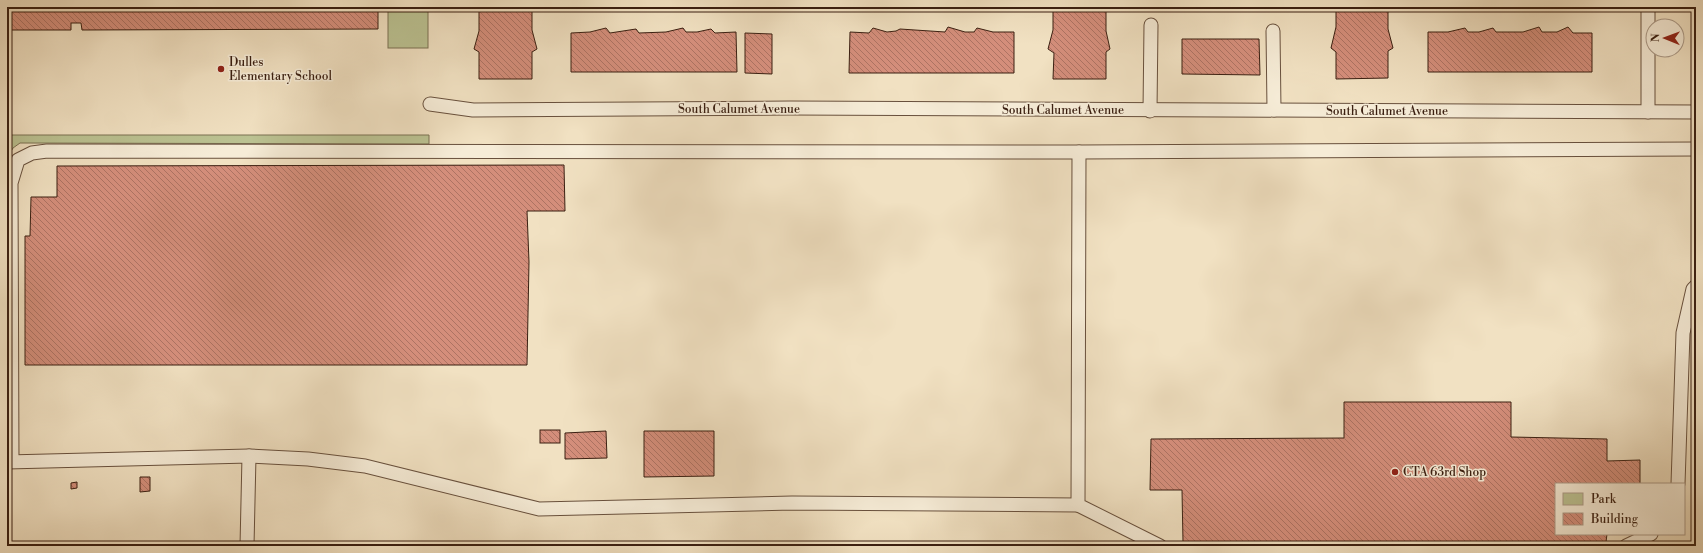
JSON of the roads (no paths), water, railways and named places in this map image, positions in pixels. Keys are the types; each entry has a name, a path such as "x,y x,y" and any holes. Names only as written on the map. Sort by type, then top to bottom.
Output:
{"lane":[{"path":"1648,7 1648,112"},
{"path":"1150,110 1151,25"},
{"path":"1273,31 1274,110"},
{"name":"South Calumet Avenue","path":"430,104 473,110 790,108 1696,112"},
{"path":"1160,546 1078,505 792,503 539,509 365,466 308,459 249,456 10,462 11,183 18,160 32,153 47,151 1079,152 1696,148"},
{"path":"1078,505 1079,152"},
{"path":"1678,483 1683,333 1693,289 1696,286"},
{"path":"247,546 249,456"},
{"path":"1626,546 1649,535"}],"place":[{"name":"Dulles Elementary School","path":"221,69"},
{"name":"CTA 63rd Shop","path":"1395,472"}]}
